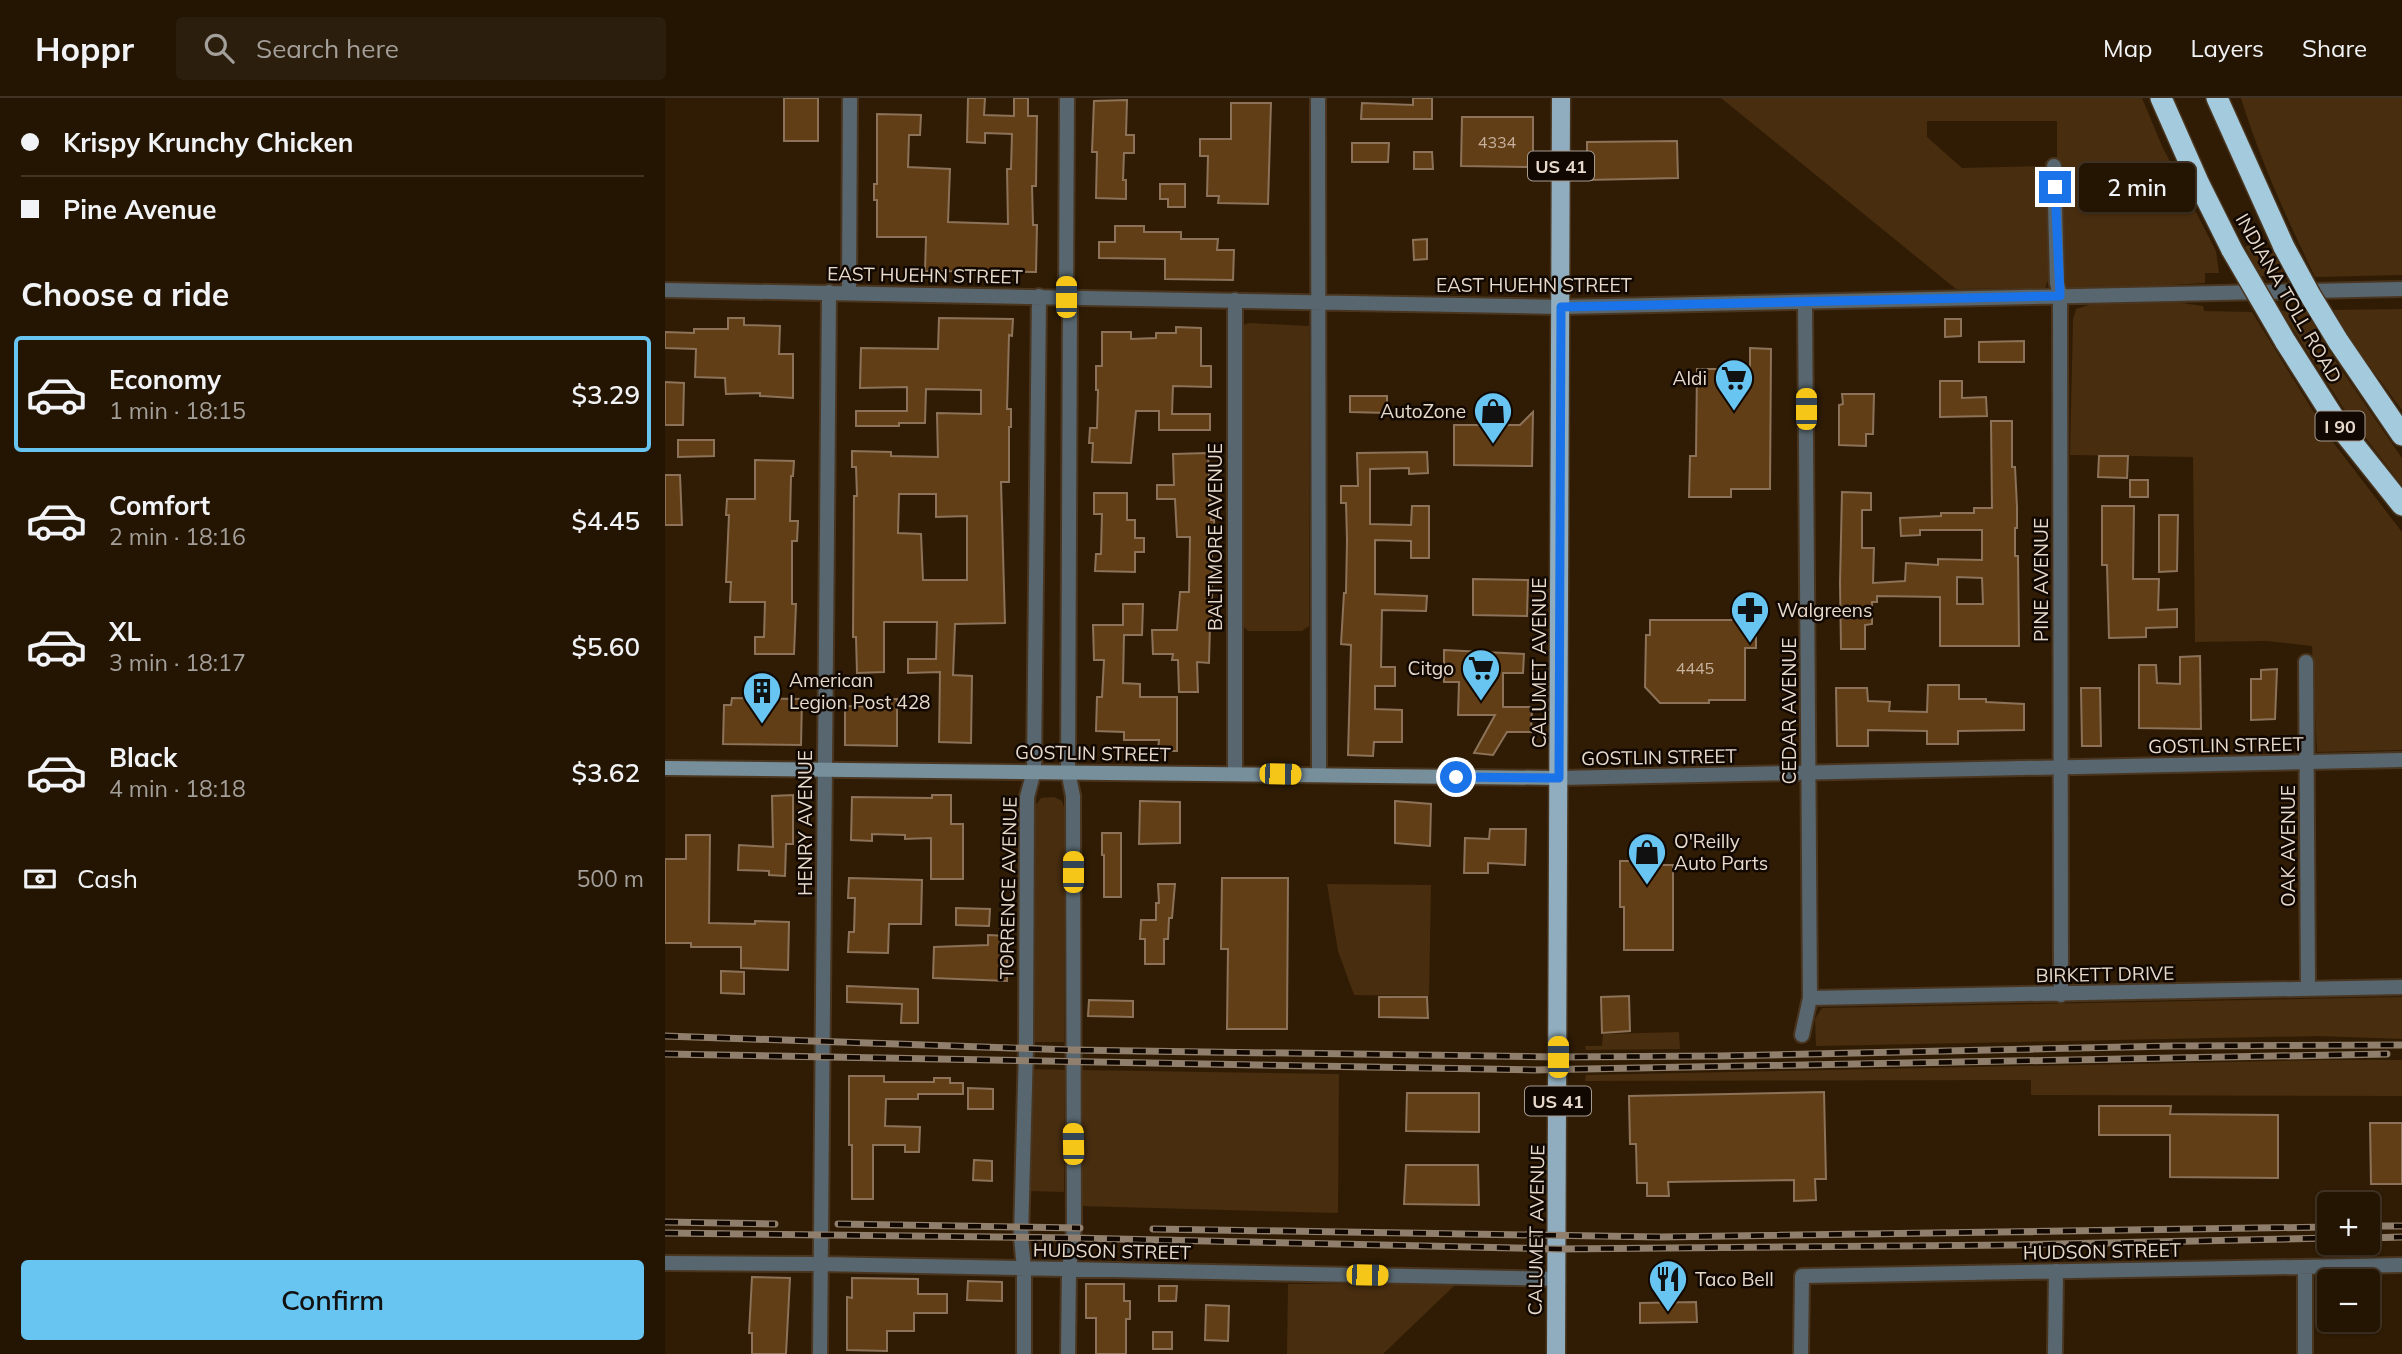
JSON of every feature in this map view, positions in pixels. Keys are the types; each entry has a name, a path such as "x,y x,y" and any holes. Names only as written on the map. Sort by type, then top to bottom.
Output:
{"highway":[{"name":"INDIANA TOLL ROAD","path":"2161,98 2232,250 2285,341 2339,426 2402,505"},
{"name":"INDIANA TOLL ROAD","path":"2217,98 2284,247 2338,341 2402,435"}],"main road":[{"name":"CALUMET AVENUE","path":"1556,1354 1561,98"},
{"name":"GOSTLIN STREET","path":"665,768 1559,778"}],"street":[{"path":"849,293 850,98"},
{"path":"1067,98 1068,771 1073,796 1074,1228 1069,1269 1068,1354"},
{"path":"1318,98 1319,775"},
{"name":"PINE AVENUE","path":"2054,166 2057,283 2060,296 2061,995"},
{"name":"EAST HUEHN STREET","path":"665,290 1561,307 2402,289"},
{"name":"HENRY AVENUE","path":"820,1354 829,292"},
{"name":"TORRENCE AVENUE","path":"1024,1354 1024,1268 1021,1237 1026,1048 1027,797 1034,771 1039,296"},
{"name":"BALTIMORE AVENUE","path":"1235,300 1235,774"},
{"name":"CEDAR AVENUE","path":"1802,1035 1810,998 1805,302"},
{"name":"OAK AVENUE","path":"2306,662 2308,988"},
{"name":"GOSTLIN STREET","path":"1559,778 2402,760"},
{"name":"BIRKETT DRIVE","path":"1810,998 2402,987"},
{"name":"HUDSON STREET","path":"665,1263 1557,1279"},
{"name":"HUDSON STREET","path":"1801,1354 1802,1276 2402,1265"},
{"path":"2305,1267 2305,1354"},
{"path":"2055,1354 2056,1271"}],"shaded area":[{"path":"1721,98 2142,98 2162,146 2216,251 2219,273 2205,273 2205,283 2057,292 2057,121 1927,121 1927,137 1962,168 2048,166 2054,244 2050,275 2045,288 1956,289"},
{"path":"2241,98 2402,98 2402,275 2315,277 2275,189"},
{"path":"2252,244 2255,253 2274,253 2285,276 2260,276 2245,247"},
{"path":"2175,302 2203,306 2204,311 2252,312 2329,437 2402,532 2402,750 2317,752 2312,646 2267,641 2195,642 2193,457 2070,455 2073,319 2076,309 2095,303"},
{"path":"2402,309 2402,410 2356,348 2333,310"},
{"path":"2281,311 2306,311 2336,362 2402,458 2402,486 2346,412"},
{"path":"1243,325 1309,326 1309,626 1302,631 1248,631 1242,625"},
{"path":"1054,797 1062,801 1065,810 1064,1042 1030,1042 1031,811 1041,798"},
{"path":"1327,884 1431,885 1429,996 1354,995 1338,951"},
{"path":"2402,997 2402,1039 2319,1036 1816,1046 1815,1019 1822,1008"},
{"path":"1679,1032 1680,1049 1586,1050 1585,1046 1602,1046 1603,1034"},
{"path":"2402,1060 2402,1096 2031,1095 2031,1080 1585,1081 1586,1075"},
{"path":"1029,1069 1065,1070 1064,1192 1029,1191"},
{"path":"1081,1070 1339,1074 1338,1213 1079,1206"},
{"path":"1288,1284 1456,1284 1383,1354 1287,1354"}],"building":[{"path":"784,98 818,98 818,141 784,141"},
{"path":"968,98 985,98 984,115 1014,116 1014,98 1028,98 1028,116 1037,116 1036,186 1032,186 1033,225 1037,225 1036,272 925,271 926,237 877,237 874,184 877,184 877,114 921,115 920,135 909,135 908,167 950,169 948,222 1008,224 1007,169 1011,169 1012,134 985,133 985,143 967,142"},
{"path":"1413,98 1432,98 1432,119 1361,119 1362,103 1413,105"},
{"path":"1127,100 1126,135 1134,135 1134,153 1124,153 1123,180 1126,180 1126,199 1096,198 1097,152 1092,152 1094,101"},
{"path":"1231,103 1271,103 1268,204 1218,203 1219,196 1207,196 1208,156 1200,156 1200,139 1231,139"},
{"path":"1462,117 1533,117 1533,167 1461,166"},
{"path":"1677,141 1678,178 1587,180 1587,142"},
{"path":"1352,143 1389,143 1388,162 1352,162"},
{"path":"1414,152 1432,152 1433,169 1414,169"},
{"path":"1160,184 1185,184 1185,207 1168,207 1168,199 1160,199"},
{"path":"1115,226 1144,226 1144,232 1181,232 1181,239 1218,239 1217,250 1234,250 1233,280 1165,279 1165,259 1099,258 1099,242 1115,242"},
{"path":"1427,239 1427,259 1414,260 1413,240"},
{"path":"728,318 744,318 744,325 780,326 779,354 793,354 793,398 760,396 760,393 726,394 725,378 695,377 696,349 665,348 665,332 694,333 694,329 728,329"},
{"path":"939,318 1013,319 1012,336 1009,335 1007,409 1011,409 1009,482 1001,482 1005,623 955,624 953,675 972,676 971,743 939,742 940,672 908,673 908,659 936,659 937,622 884,622 884,672 857,673 856,637 853,637 854,496 857,496 856,467 852,467 852,451 891,452 891,456 938,457 937,413 981,414 981,390 926,389 925,423 856,426 856,411 907,411 907,387 860,388 861,348 938,349","holes":["899,494 936,494 936,517 967,516 967,580 923,580 921,534 898,533"]},
{"path":"1945,319 1961,319 1961,336 1945,337"},
{"path":"1176,327 1201,328 1201,366 1211,366 1211,387 1173,386 1172,414 1210,414 1210,430 1159,430 1159,411 1136,411 1131,463 1092,462 1093,443 1089,443 1090,428 1097,428 1096,366 1102,366 1102,332 1131,332 1131,339 1156,338 1156,333 1176,333"},
{"path":"2024,341 2024,362 1979,362 1979,342"},
{"name":"Aldi","path":"1750,348 1771,349 1770,489 1731,489 1731,497 1689,497 1690,456 1696,456 1697,369 1750,369"},
{"path":"1940,381 1962,381 1962,398 1986,397 1987,416 1940,417"},
{"path":"665,382 684,383 683,425 665,425"},
{"path":"1842,394 1874,394 1873,434 1866,434 1866,446 1839,445 1839,405 1843,404"},
{"path":"1350,396 1387,396 1387,413 1350,412"},
{"name":"AutoZone","path":"1533,412 1532,466 1454,465 1454,425 1520,425"},
{"path":"1991,421 2012,421 2012,467 2015,467 2017,507 2015,556 2018,556 2019,646 1940,646 1940,597 1877,596 1877,602 1872,602 1872,624 1865,625 1865,649 1841,649 1842,492 1871,493 1871,510 1862,510 1862,548 1874,548 1873,583 1905,581 1906,563 1938,565 1938,559 1982,560 1982,530 1920,530 1920,535 1901,536 1900,518 1941,516 1941,513 1974,513 1974,508 1992,508","holes":["1957,577 1982,578 1983,604 1957,604"]},
{"path":"678,440 714,440 714,456 678,457"},
{"path":"1427,452 1428,473 1409,474 1409,468 1370,469 1370,524 1411,525 1412,506 1429,506 1429,558 1411,558 1411,541 1375,540 1375,594 1427,596 1426,611 1382,610 1381,667 1395,667 1395,686 1375,686 1375,709 1402,710 1402,742 1374,742 1373,756 1348,755 1351,645 1341,644 1347,540 1346,503 1341,503 1341,486 1358,486 1357,453"},
{"path":"1208,453 1211,520 1214,520 1215,537 1212,537 1209,663 1197,662 1198,692 1179,692 1178,660 1172,660 1173,654 1153,654 1152,630 1177,630 1180,592 1189,592 1190,537 1177,537 1175,499 1157,499 1157,485 1174,485 1173,454"},
{"path":"2099,456 2128,456 2127,478 2098,477"},
{"path":"755,460 794,461 790,521 798,521 797,541 792,541 792,604 796,604 794,654 755,654 755,637 764,637 765,602 730,602 731,582 726,582 729,515 726,515 727,499 755,499"},
{"path":"665,475 680,475 682,525 665,525"},
{"path":"2130,480 2148,480 2148,497 2130,497"},
{"path":"1094,493 1127,493 1127,520 1135,520 1135,538 1144,538 1144,552 1135,552 1135,572 1095,571 1096,554 1101,554 1102,514 1094,514"},
{"path":"2102,506 2134,506 2133,579 2159,579 2158,610 2177,609 2177,627 2146,628 2146,637 2109,638 2107,565 2102,565"},
{"path":"2159,515 2178,515 2177,571 2159,572"},
{"path":"1473,579 1528,580 1527,616 1473,615"},
{"path":"1123,604 1143,604 1142,635 1124,635 1123,683 1140,684 1140,697 1177,697 1177,751 1158,751 1159,740 1124,740 1124,732 1096,731 1097,697 1102,697 1104,660 1094,660 1093,625 1123,625"},
{"name":"Walgreens","path":"1650,620 1745,620 1745,632 1756,632 1756,648 1745,648 1745,700 1660,703 1645,687 1646,635 1650,635"},
{"path":"1444,650 1524,654 1523,673 1503,673 1503,707 1532,707 1531,732 1507,732 1493,755 1474,753 1495,715 1458,715 1459,682 1444,682"},
{"path":"2200,656 2201,729 2139,728 2139,665 2156,665 2157,683 2180,684 2180,657"},
{"path":"2277,669 2275,719 2251,720 2251,679 2261,679 2261,670"},
{"path":"1928,685 1959,685 1959,699 2024,704 2024,730 1958,731 1958,744 1927,744 1927,731 1868,730 1868,746 1837,746 1836,688 1867,688 1868,701 1890,702 1889,711 1927,712"},
{"path":"2081,688 2100,688 2101,746 2082,746"},
{"name":"American Legion Post 428","path":"732,698 802,699 801,745 723,744 724,705 731,705"},
{"path":"878,699 897,699 897,746 845,745 845,706 878,707"},
{"path":"793,795 793,844 786,844 785,876 769,875 769,871 738,870 739,845 773,847 772,796"},
{"path":"932,795 951,795 951,824 963,824 963,879 931,879 931,838 905,839 905,835 872,834 872,841 851,840 852,797 932,798"},
{"path":"1140,801 1180,802 1180,843 1139,844"},
{"path":"1395,801 1431,804 1430,846 1395,843"},
{"path":"1490,829 1526,829 1525,865 1488,863 1488,873 1464,873 1465,838 1489,839"},
{"path":"1102,833 1121,833 1121,897 1104,897"},
{"path":"686,835 710,835 709,923 789,922 788,970 741,968 741,947 691,947 691,943 665,943 665,859 686,859"},
{"name":"O'Reilly Auto Parts","path":"1620,861 1649,861 1649,865 1673,865 1673,950 1624,950"},
{"path":"849,878 922,880 921,924 889,924 888,953 848,952 849,932 854,932 855,898 848,898"},
{"path":"1222,878 1288,878 1287,1029 1227,1029 1228,949 1221,949"},
{"path":"1158,884 1175,884 1172,918 1169,918 1168,939 1164,939 1164,964 1145,964 1145,939 1140,939 1141,920 1156,920"},
{"path":"956,908 990,909 989,926 956,925"},
{"path":"988,935 1007,936 1007,981 933,978 934,947 988,945"},
{"path":"721,971 744,972 744,994 721,993"},
{"path":"847,986 918,989 918,1023 901,1023 902,1004 847,1002"},
{"path":"1629,996 1630,1031 1602,1033 1601,997"},
{"path":"1379,997 1427,997 1428,1018 1379,1017"},
{"path":"1089,1000 1133,1001 1133,1017 1088,1016"},
{"path":"849,1076 884,1076 884,1082 934,1082 934,1078 950,1078 950,1083 963,1083 963,1094 918,1094 918,1099 886,1099 885,1126 920,1127 919,1152 905,1152 905,1145 873,1145 873,1199 852,1199"},
{"path":"968,1088 993,1089 993,1109 968,1109"},
{"path":"1824,1092 1826,1179 1815,1179 1816,1200 1794,1201 1794,1180 1668,1182 1669,1196 1647,1196 1647,1183 1637,1183 1636,1144 1630,1144 1629,1096"},
{"path":"1407,1093 1479,1093 1479,1132 1406,1131"},
{"path":"2099,1106 2171,1106 2170,1114 2278,1115 2278,1178 2170,1177 2170,1135 2099,1135"},
{"path":"2370,1123 2402,1123 2402,1184 2371,1184"},
{"path":"974,1160 992,1161 992,1181 973,1180"},
{"path":"1406,1165 1478,1165 1479,1205 1404,1204"},
{"path":"752,1277 790,1278 786,1354 752,1354 752,1333 749,1333"},
{"path":"852,1278 918,1279 918,1294 947,1294 947,1313 914,1313 914,1331 887,1331 887,1351 847,1350 847,1297 852,1298"},
{"path":"968,1281 1002,1282 1002,1301 967,1300"},
{"path":"1086,1284 1124,1284 1124,1301 1130,1301 1130,1319 1126,1319 1126,1354 1096,1354 1096,1318 1086,1318"},
{"path":"1159,1286 1177,1286 1176,1301 1159,1301"},
{"name":"Taco Bell","path":"1696,1302 1697,1322 1640,1323 1640,1303"},
{"path":"1206,1305 1229,1306 1228,1341 1205,1340"},
{"path":"1153,1332 1172,1332 1172,1349 1153,1349"}],"railway":[{"path":"665,1036 1072,1050 1558,1057 2172,1046 2402,1045"},
{"path":"665,1054 1533,1070 2387,1054"},
{"path":"665,1222 775,1224"},
{"path":"838,1224 1080,1228"},
{"path":"2380,1226 2402,1226"},
{"path":"1153,1229 1660,1237 2317,1227"},
{"path":"665,1233 1074,1238 1558,1249 2015,1245 2317,1238"},
{"path":"2380,1238 2402,1237"}],"place":[{"name":"Aldi","path":"1734,412"},
{"name":"AutoZone","path":"1493,445"},
{"name":"Walgreens","path":"1750,644"},
{"name":"Citgo","path":"1481,702"},
{"name":"American Legion Post 428","path":"762,725"},
{"name":"O'Reilly Auto Parts","path":"1647,886"},
{"name":"Taco Bell","path":"1668,1313"}],"route":[{"path":"1456,777 1559,778 1561,307 2060,296 2057,283 2055,187"}]}
